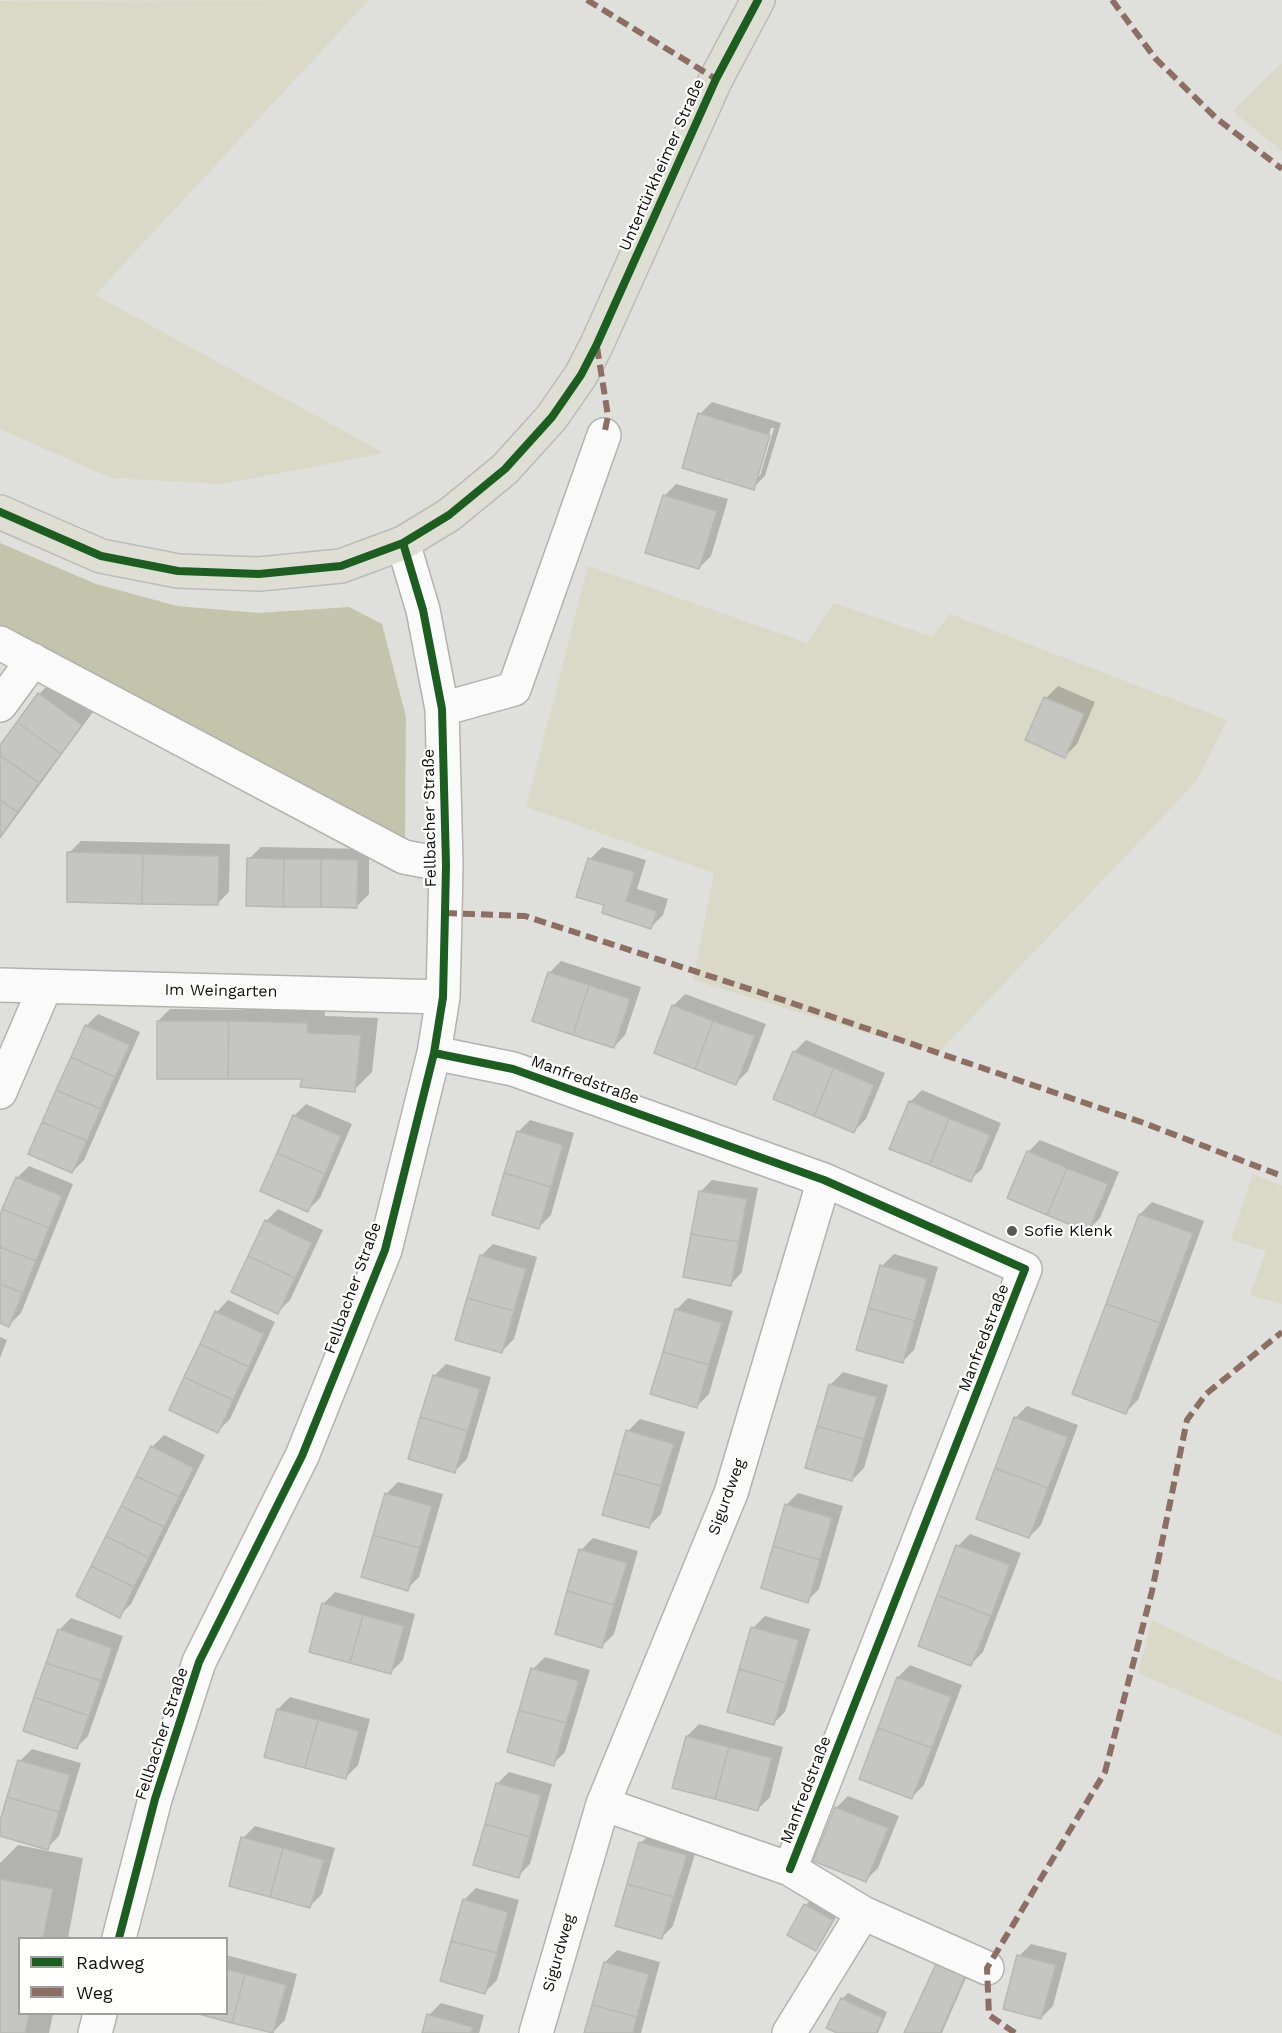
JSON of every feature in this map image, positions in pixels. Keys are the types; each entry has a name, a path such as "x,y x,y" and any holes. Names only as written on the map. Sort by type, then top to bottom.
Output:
{"main road":[{"name":"Untertürkheimer Straße","path":"0,512 100,556 178,571 259,574 341,566 403,543 449,515 505,469 552,417 580,375 597,344 716,79 758,0"}],"street":[{"path":"442,709 514,689 604,435"},
{"name":"Fellbacher Straße","path":"119,1937 154,1798 199,1662 302,1456 385,1250 434,1053 443,997 446,865 442,709 423,610 403,543"},
{"path":"0,643 404,857 446,865"},
{"path":"0,705 33,660"},
{"name":"Im Weingarten","path":"0,985 443,997"},
{"path":"0,1092 45,987"},
{"name":"Manfredstraße","path":"434,1053 513,1069 824,1180 1026,1269 790,1869"},
{"name":"Sigurdweg","path":"536,2033 603,1804 730,1493 824,1180"},
{"path":"603,1804 790,1869 863,1912 987,1968"},
{"path":"789,2033 863,1912"},
{"path":"95,2033 100,2015"}],"green space":[{"path":"369,0 95,295 384,453 223,484 111,478 0,429 0,1"},
{"path":"1282,63 1282,151 1232,111"},
{"path":"0,543 96,584 177,606 259,613 349,607 382,624 406,717 405,842 38,644 0,626"},
{"path":"588,566 807,643 834,603 932,637 950,614 1227,720 1196,782 937,1054 693,980 714,873 526,807"},
{"path":"1253,1174 1282,1186 1282,1304 1250,1295 1266,1251 1231,1240"},
{"path":"1152,1620 1282,1682 1282,1736 1138,1673"}],"building":[{"path":"698,413 770,435 754,490 682,468"},
{"path":"663,495 717,511 699,569 645,553"},
{"path":"38,693 82,725 61,754 17,722"},
{"path":"1044,697 1084,714 1065,758 1025,740"},
{"path":"17,722 61,754 39,783 0,755 0,745"},
{"path":"0,755 39,783 18,812 0,800"},
{"path":"0,800 18,812 0,837"},
{"path":"67,852 143,854 142,904 67,902"},
{"path":"143,854 219,856 218,905 142,904"},
{"path":"247,858 284,859 283,907 246,906"},
{"path":"588,858 635,872 626,901 657,911 651,929 602,913 604,905 576,897"},
{"path":"284,859 321,859 321,907 283,907"},
{"path":"321,859 358,860 357,908 321,907"},
{"path":"548,972 589,985 573,1035 532,1021"},
{"path":"589,985 630,999 614,1048 573,1035"},
{"path":"672,1005 713,1021 695,1069 654,1053"},
{"path":"157,1021 229,1021 228,1079 157,1079"},
{"path":"229,1021 307,1023 308,1033 361,1035 355,1092 300,1087 302,1079 228,1079"},
{"path":"713,1021 755,1036 736,1085 695,1069"},
{"path":"85,1025 130,1045 115,1077 71,1057"},
{"path":"793,1051 834,1068 814,1116 773,1099"},
{"path":"71,1057 115,1077 101,1109 56,1090"},
{"path":"834,1068 874,1085 854,1133 814,1116"},
{"path":"56,1090 101,1109 87,1141 42,1122"},
{"path":"909,1101 949,1118 930,1165 889,1149"},
{"path":"293,1115 341,1136 325,1174 277,1153"},
{"path":"949,1118 990,1135 971,1182 930,1165"},
{"path":"42,1122 87,1141 72,1173 28,1154"},
{"path":"517,1131 563,1145 551,1187 504,1173"},
{"path":"1027,1151 1067,1168 1047,1215 1007,1198"},
{"path":"277,1153 325,1174 308,1212 260,1191"},
{"path":"1067,1168 1108,1184 1088,1232 1047,1215"},
{"path":"504,1173 551,1187 539,1229 492,1215"},
{"path":"16,1177 62,1196 49,1228 2,1209"},
{"path":"699,1191 747,1199 739,1242 691,1234"},
{"path":"2,1209 49,1228 36,1261 0,1247"},
{"path":"1139,1214 1193,1233 1160,1323 1106,1304"},
{"path":"265,1220 312,1243 295,1278 248,1256"},
{"path":"691,1234 739,1242 731,1286 683,1277"},
{"path":"0,1247 36,1261 23,1293 0,1284"},
{"path":"480,1255 526,1269 514,1311 467,1298"},
{"path":"248,1256 295,1278 278,1314 231,1292"},
{"path":"880,1265 927,1279 915,1321 868,1308"},
{"path":"0,1284 23,1293 9,1327 0,1323"},
{"path":"467,1298 514,1311 502,1353 455,1340"},
{"path":"1106,1304 1160,1323 1126,1414 1072,1394"},
{"path":"868,1308 915,1321 903,1363 856,1350"},
{"path":"675,1309 722,1323 709,1365 663,1352"},
{"path":"215,1311 264,1334 249,1367 200,1344"},
{"path":"200,1344 249,1367 233,1400 184,1377"},
{"path":"663,1352 709,1365 697,1408 650,1394"},
{"path":"433,1375 480,1389 468,1431 420,1417"},
{"path":"184,1377 233,1400 218,1433 169,1410"},
{"path":"829,1384 877,1397 864,1439 817,1426"},
{"path":"420,1417 468,1431 455,1473 408,1459"},
{"path":"1014,1417 1068,1437 1048,1488 995,1468"},
{"path":"817,1426 864,1439 852,1481 805,1468"},
{"path":"626,1430 674,1444 661,1486 614,1473"},
{"path":"151,1446 194,1468 179,1497 136,1476"},
{"path":"995,1468 1048,1488 1029,1538 976,1519"},
{"path":"614,1473 661,1486 649,1528 602,1515"},
{"path":"136,1476 179,1497 164,1527 121,1506"},
{"path":"385,1493 432,1506 420,1548 373,1535"},
{"path":"785,1504 832,1518 820,1560 773,1546"},
{"path":"121,1506 164,1527 149,1558 106,1536"},
{"path":"373,1535 420,1548 408,1591 361,1577"},
{"path":"106,1536 149,1558 134,1587 91,1566"},
{"path":"956,1545 1010,1565 991,1616 937,1595"},
{"path":"773,1546 820,1560 808,1603 761,1588"},
{"path":"579,1549 627,1563 614,1605 567,1591"},
{"path":"91,1566 134,1587 120,1618 76,1596"},
{"path":"567,1591 614,1605 602,1648 555,1634"},
{"path":"937,1595 991,1616 971,1666 918,1646"},
{"path":"322,1603 363,1615 350,1663 309,1652"},
{"path":"363,1615 404,1626 391,1674 350,1663"},
{"path":"751,1627 799,1640 786,1683 739,1669"},
{"path":"58,1629 112,1648 101,1681 46,1663"},
{"path":"46,1663 101,1681 89,1716 34,1697"},
{"path":"531,1668 579,1681 566,1723 519,1710"},
{"path":"739,1669 786,1683 774,1725 727,1712"},
{"path":"897,1677 951,1697 932,1748 878,1728"},
{"path":"34,1697 89,1716 77,1749 23,1731"},
{"path":"277,1709 318,1720 305,1768 264,1757"},
{"path":"519,1710 566,1723 554,1766 507,1752"},
{"path":"318,1720 359,1731 346,1779 305,1768"},
{"path":"878,1728 932,1748 912,1799 859,1779"},
{"path":"686,1736 729,1747 715,1799 672,1788"},
{"path":"729,1747 772,1758 758,1811 715,1799"},
{"path":"18,1760 70,1775 59,1812 7,1797"},
{"path":"496,1783 541,1795 530,1837 485,1824"},
{"path":"7,1797 59,1812 48,1850 0,1836 0,1821"},
{"path":"835,1807 888,1828 866,1882 813,1861"},
{"path":"485,1824 530,1837 519,1878 473,1865"},
{"path":"241,1837 283,1848 270,1897 229,1886"},
{"path":"639,1842 687,1855 674,1897 627,1884"},
{"path":"283,1848 324,1860 310,1908 270,1897"},
{"path":"0,1879 53,1889 43,1937 18,1937 18,2015 29,2015 25,2033 0,2033"},
{"path":"627,1884 674,1897 662,1939 615,1926"},
{"path":"463,1899 508,1912 497,1953 451,1941"},
{"path":"804,1904 833,1920 816,1951 787,1935"},
{"path":"451,1941 497,1953 485,1994 440,1981"},
{"path":"1017,1955 1056,1965 1041,2019 1003,2009"},
{"path":"604,1962 649,1974 637,2017 592,2005"},
{"path":"936,1964 965,1977 940,2033 904,2033"},
{"path":"228,1970 245,1974 232,2023 203,2015 228,2015"},
{"path":"245,1974 286,1985 273,2033 232,2023"},
{"path":"841,1998 883,2018 876,2033 837,2033 826,2028"},
{"path":"592,2005 637,2017 633,2033 584,2033"},
{"path":"427,2014 473,2027 471,2033 422,2033"}],"marked path":[{"path":"587,0 716,79"},
{"path":"1112,0 1155,58 1216,118 1282,169"},
{"path":"597,347 608,416 604,435"},
{"path":"445,913 525,916 771,996 1144,1123 1282,1176"},
{"path":"1015,2033 989,2015 987,1968 1105,1772 1152,1591 1187,1420 1206,1394 1282,1332"}],"cycle path":[{"path":"0,512 101,556 178,571 259,574 341,566 403,543 449,515 505,469 552,417 581,375 716,79 758,0"},
{"path":"119,1937 155,1799 199,1662 302,1456 385,1250 434,1053 443,997 445,913 442,709 423,610 403,543"},
{"path":"434,1053 513,1069 824,1180 1025,1269 790,1869"}],"place":[{"name":"Sofie Klenk","path":"1012,1231"}]}
